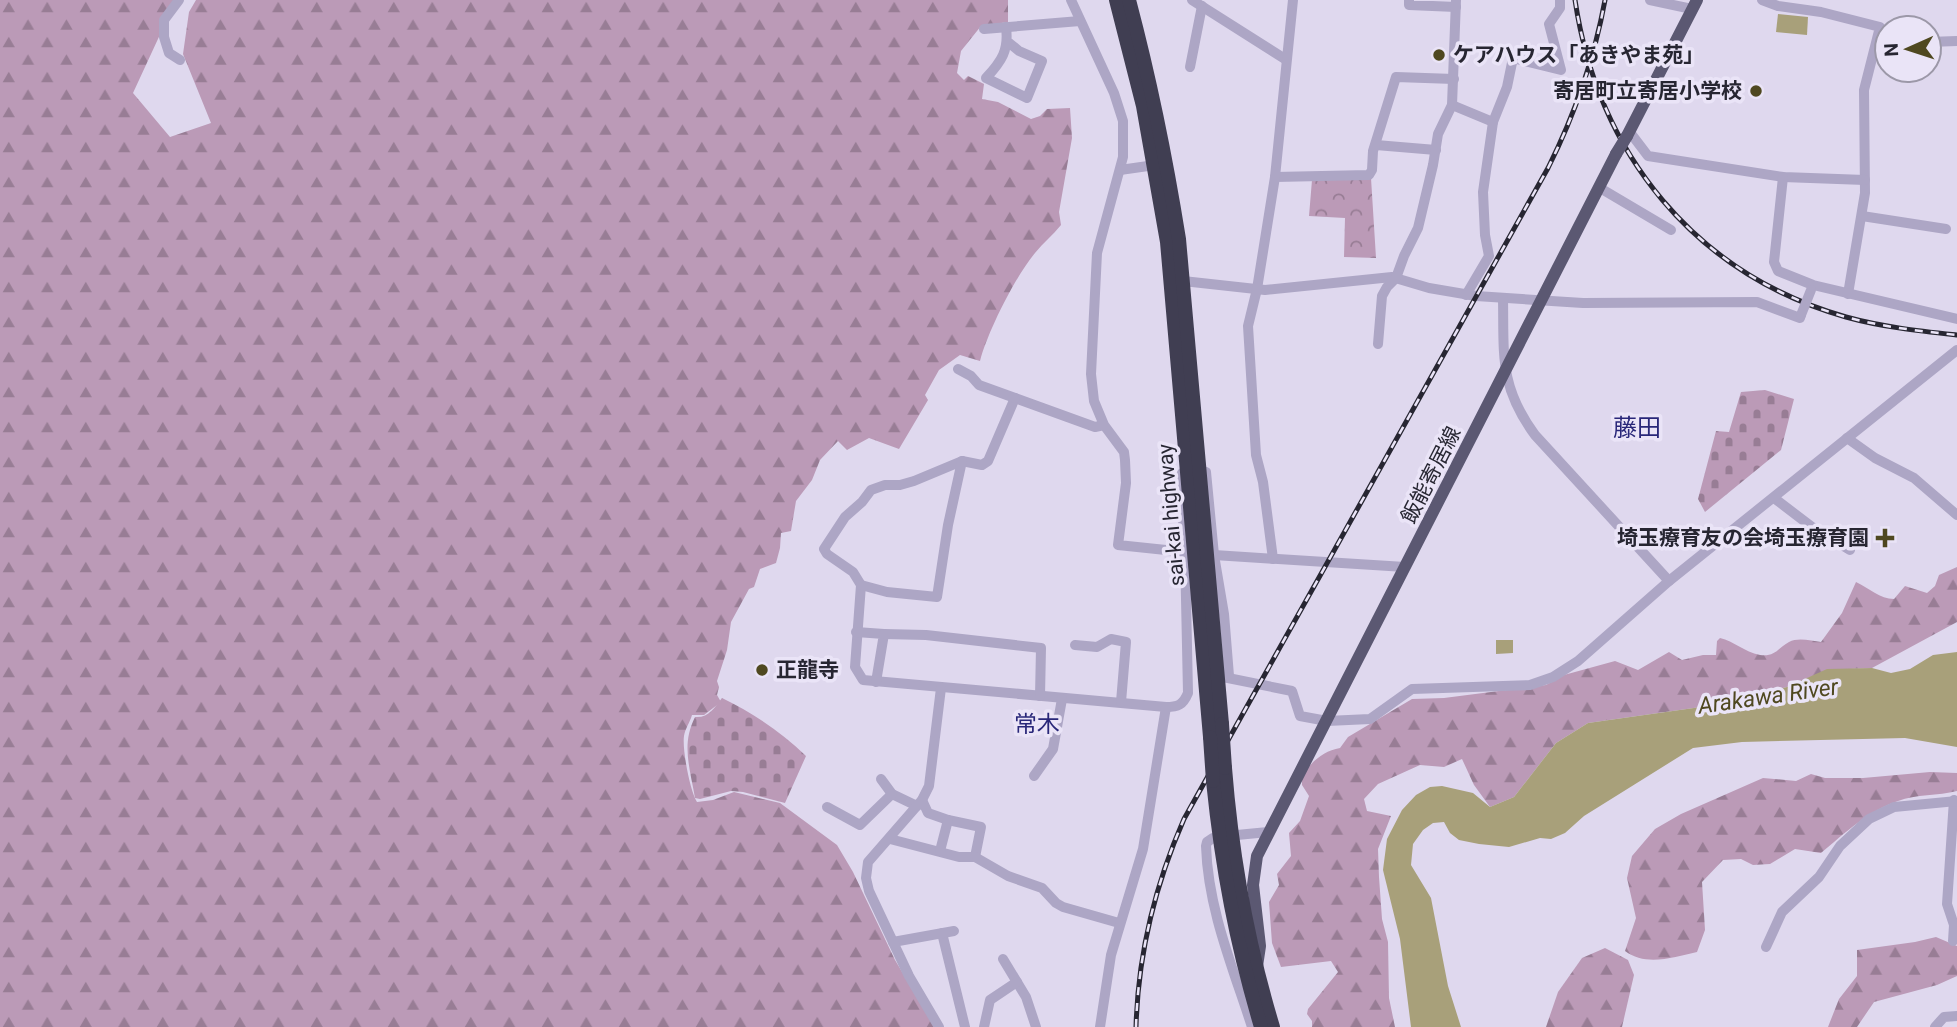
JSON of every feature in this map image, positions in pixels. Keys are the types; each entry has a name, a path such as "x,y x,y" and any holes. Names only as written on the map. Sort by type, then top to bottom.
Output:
{"highway":[{"name":"sai-kai highway","path":"1116,0 1135,68 1155,165 1172,281 1222,724 1235,870 1261,1027"},
{"name":"sai-kai highway","path":"1129,0 1165,153 1179,239 1213,781 1227,890 1250,971 1273,1027"}],"main road":[{"name":"飯能寄居線","path":"1250,971 1260,946 1254,872 1257,856 1268,832 1694,5"}],"street":[{"path":"180,0 164,20 163,37 169,53 180,60"},
{"path":"1071,0 1114,93 1123,121 1125,139 1120,170 1097,253 1094,279 1094,401 1104,425 1124,452 1125,460 1126,483 1118,545 1185,552"},
{"path":"1192,0 1285,59"},
{"path":"1273,559 1263,482 1256,456 1248,326 1257,289 1275,177 1293,0"},
{"path":"1378,344 1382,296 1396,278 1418,228 1438,134 1452,104 1456,3 1409,5 1409,0"},
{"path":"1466,295 1489,256 1483,192 1493,122 1507,87 1513,58 1561,70 1549,24 1560,8 1560,0"},
{"path":"1650,0 1694,5"},
{"path":"1767,1 1873,25"},
{"path":"1190,67 1202,6"},
{"path":"984,29 1080,21"},
{"path":"1006,27 1008,42 1004,57 986,78 1027,98 1042,61 1018,51 1008,42"},
{"path":"1848,294 1865,180 1864,90 1873,55"},
{"path":"1275,177 1368,175 1372,170 1376,145 1395,77 1454,79"},
{"path":"1452,104 1493,122"},
{"path":"1628,133 1648,156 1783,177 1865,180"},
{"path":"1376,145 1436,150"},
{"path":"1120,170 1155,165"},
{"path":"1783,177 1774,262 1779,271 1812,288 1957,319"},
{"path":"1600,188 1671,230"},
{"path":"1861,216 1946,229"},
{"path":"1183,281 1257,289 1392,277 1429,288 1503,298 1583,303 1757,302 1800,318 1812,288"},
{"path":"1503,298 1505,374 1522,417 1535,435 1669,581"},
{"path":"861,584 855,667 863,680 1177,707 1184,702 1194,678 1181,474 1194,469 1206,472 1208,485 1214,555 1223,601 1226,677 1292,691 1300,716 1327,721 1370,719 1412,689 1457,689 1540,683 1578,661 1669,581 1957,350"},
{"path":"958,369 971,376 979,385 1095,427 1104,425"},
{"path":"962,461 948,525 937,597 887,592 861,584 853,572 827,554 824,549 845,517 871,491 885,485 914,481 962,461 982,465 988,461 1015,398"},
{"path":"1847,438 1875,458 1914,478 1957,515"},
{"path":"1774,498 1812,527 1850,550"},
{"path":"1214,555 1405,568"},
{"path":"856,632 926,635 1041,648 1040,696"},
{"path":"876,682 884,634"},
{"path":"1075,645 1097,647 1111,639 1126,642 1121,702"},
{"path":"939,1027 909,976 869,891 866,878 868,862 920,803 929,786 941,688"},
{"path":"1034,776 1053,749 1062,699"},
{"path":"1100,1027 1102,1003 1119,923 1143,849 1166,707"},
{"path":"881,779 892,794 920,803 928,813 981,827 975,858"},
{"path":"827,807 860,825 892,794"},
{"path":"1766,947 1782,912 1819,877 1840,846 1869,819 1894,807 1955,800 1947,904 1954,925 1953,941"},
{"path":"940,851 948,820"},
{"path":"1237,835 1268,832"},
{"path":"1213,838 1206,846 1212,895 1225,948 1252,1027"},
{"path":"890,839 959,857 975,858 1008,876 1042,888 1056,903 1119,923"},
{"path":"893,942 954,931"},
{"path":"942,933 965,1027"},
{"path":"1003,959 1032,1011 1036,1027"},
{"path":"984,1027 990,1000 1017,982"},
{"path":"1935,1027 1944,1017 1957,1016"}],"green space":[{"path":"0,0 176,0 133,93 170,137 211,123 183,54 189,12 196,0 1008,0 1008,22 981,26 961,51 957,73 964,80 968,76 984,84 982,99 998,102 1031,119 1040,116 1047,109 1070,108 1072,138 1059,212 1061,225 1035,253 1019,276 996,320 980,361 960,355 939,370 925,395 928,400 899,449 869,438 847,450 838,441 820,460 812,480 796,501 791,531 781,533 776,563 760,569 754,587 749,589 731,622 727,650 717,681 717,695 721,702 704,715 692,715 684,736 687,770 697,802 713,800 734,792 780,803 837,845 853,872 895,960 935,1027 0,1027"},
{"path":"1371,178 1376,258 1344,257 1345,218 1309,216 1312,180"},
{"path":"1765,390 1794,399 1781,450 1705,512 1698,499 1716,431 1729,432 1741,392"},
{"path":"1957,567 1957,622 1872,668 1827,670 1787,687 1722,704 1588,723 1556,743 1514,797 1490,807 1474,785 1462,759 1444,767 1420,765 1378,784 1364,799 1367,811 1391,816 1378,849 1382,919 1388,942 1389,998 1395,1027 1312,1027 1308,1009 1338,972 1331,961 1281,967 1272,943 1269,902 1279,885 1277,874 1291,856 1289,833 1300,821 1309,796 1302,785 1302,776 1318,758 1340,748 1348,737 1412,699 1444,698 1546,685 1564,675 1615,661 1638,670 1669,652 1682,660 1716,655 1717,641 1720,638 1760,655 1773,653 1785,644 1797,640 1821,642 1842,613 1856,582 1879,595 1894,599 1905,586 1927,593 1935,586 1939,575"},
{"path":"722,698 766,724 806,756 785,803 731,791 695,798 688,757 688,737 695,717 708,714"},
{"path":"1930,772 1957,773 1957,791 1912,797 1887,805 1857,823 1821,853 1795,849 1770,864 1753,865 1741,859 1723,860 1702,882 1705,930 1697,952 1651,960 1633,956 1625,951 1636,918 1627,878 1632,856 1655,829 1681,814 1763,778 1796,781 1811,774 1825,778 1863,778"},
{"path":"1936,937 1957,946 1957,976 1937,985 1874,1002 1857,1027 1828,1027 1839,999 1857,976 1857,950"},
{"path":"1605,948 1628,960 1634,975 1622,1027 1546,1027 1558,992 1582,958"}],"water":[{"path":"1778,14 1808,17 1807,35 1776,32"},
{"path":"1496,640 1513,640 1513,653 1496,654"},
{"name":"Arakawa River","path":"1957,652 1957,747 1905,738 1742,742 1693,748 1584,816 1565,833 1551,839 1540,838 1509,847 1479,844 1459,840 1450,833 1444,822 1433,823 1423,830 1413,844 1411,865 1431,898 1448,986 1461,1027 1411,1027 1400,939 1383,870 1387,839 1402,810 1416,795 1430,787 1442,786 1473,793 1490,807 1514,797 1556,743 1588,723 1722,704 1787,687 1827,669 1872,668 1891,673 1910,669 1933,655"}],"railway":[{"path":"1575,0 1587,56 1606,108 1631,157 1662,200 1700,238 1743,271 1792,297 1846,317 1957,335"},
{"path":"1136,1027 1144,947 1165,869 1184,819 1548,168 1582,86 1605,0"}],"place":[{"name":"ケアハウス「あきやま苑」","path":"1439,55"},
{"name":"寄居町立寄居小学校","path":"1756,91"},
{"name":"埼玉療育友の会埼玉療育園","path":"1885,538"},
{"name":"正龍寺","path":"762,670"}],"district":[{"name":"藤田","path":"1637,428"},
{"name":"常木","path":"1037,724"}]}
